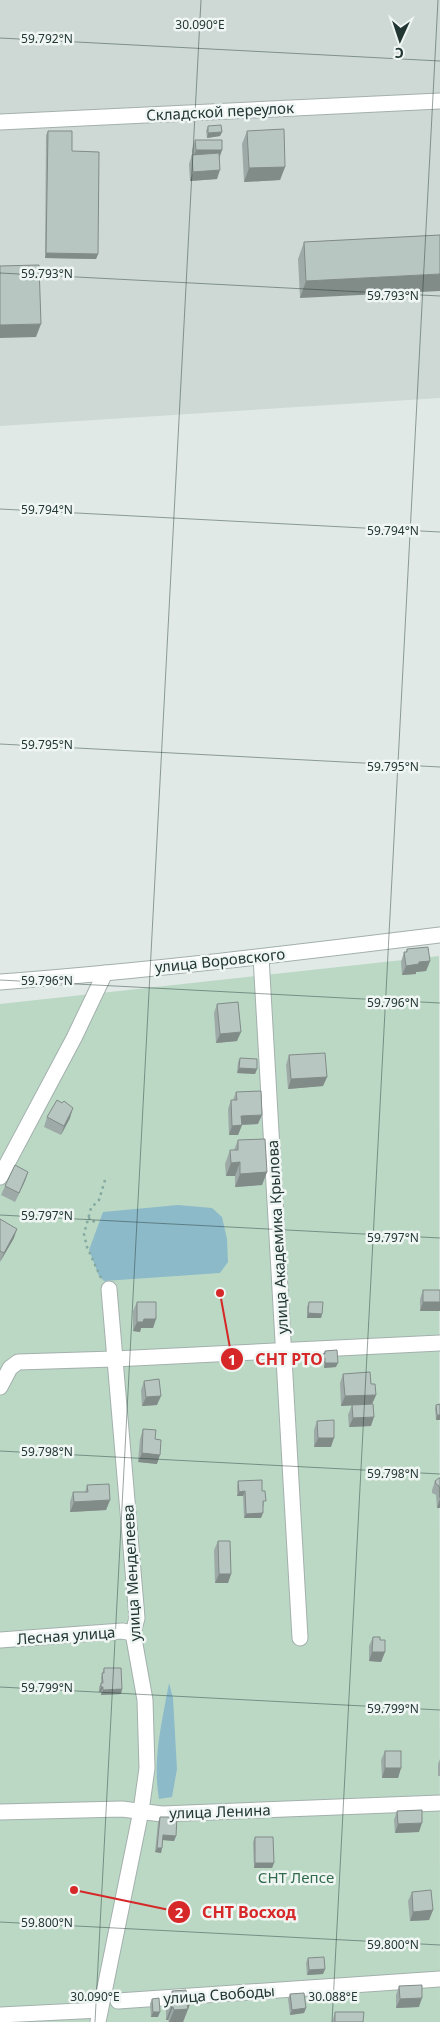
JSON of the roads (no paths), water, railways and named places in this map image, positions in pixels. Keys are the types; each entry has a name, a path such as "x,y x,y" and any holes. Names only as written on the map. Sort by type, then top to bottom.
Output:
{"street":[{"name":"Складской переулок","path":"0,122 440,101"},
{"name":"улица Воровского","path":"0,982 105,973 440,935"},
{"name":"улица Академика Крылова","path":"260,956 300,1638"},
{"path":"0,1177 74,1038 105,973"},
{"name":"улица Менделеева","path":"99,2016 141,1811 147,1768 145,1700 133,1633 137,1618 107,1285"},
{"path":"0,1387 10,1368 18,1362 440,1343"},
{"name":"Лесная улица","path":"0,1640 122,1631 133,1633"},
{"name":"улица Ленина","path":"0,1812 122,1809 162,1814 440,1803"},
{"name":"улица Свободы","path":"118,2001 440,1979"},
{"path":"0,2015 99,2016"}],"water":[{"path":"178,1205 212,1208 222,1217 227,1239 228,1262 220,1273 104,1281 99,1276 89,1250 103,1212"},
{"path":"169,1683 173,1698 177,1769 172,1797 159,1799 157,1755"}],"place":[{"name":"СНТ РТО","path":"220,1293"},
{"name":"СНТ Восход","path":"74,1890"}],"park label":[{"name":"СНТ Лепсе","path":"296,1877"}]}
